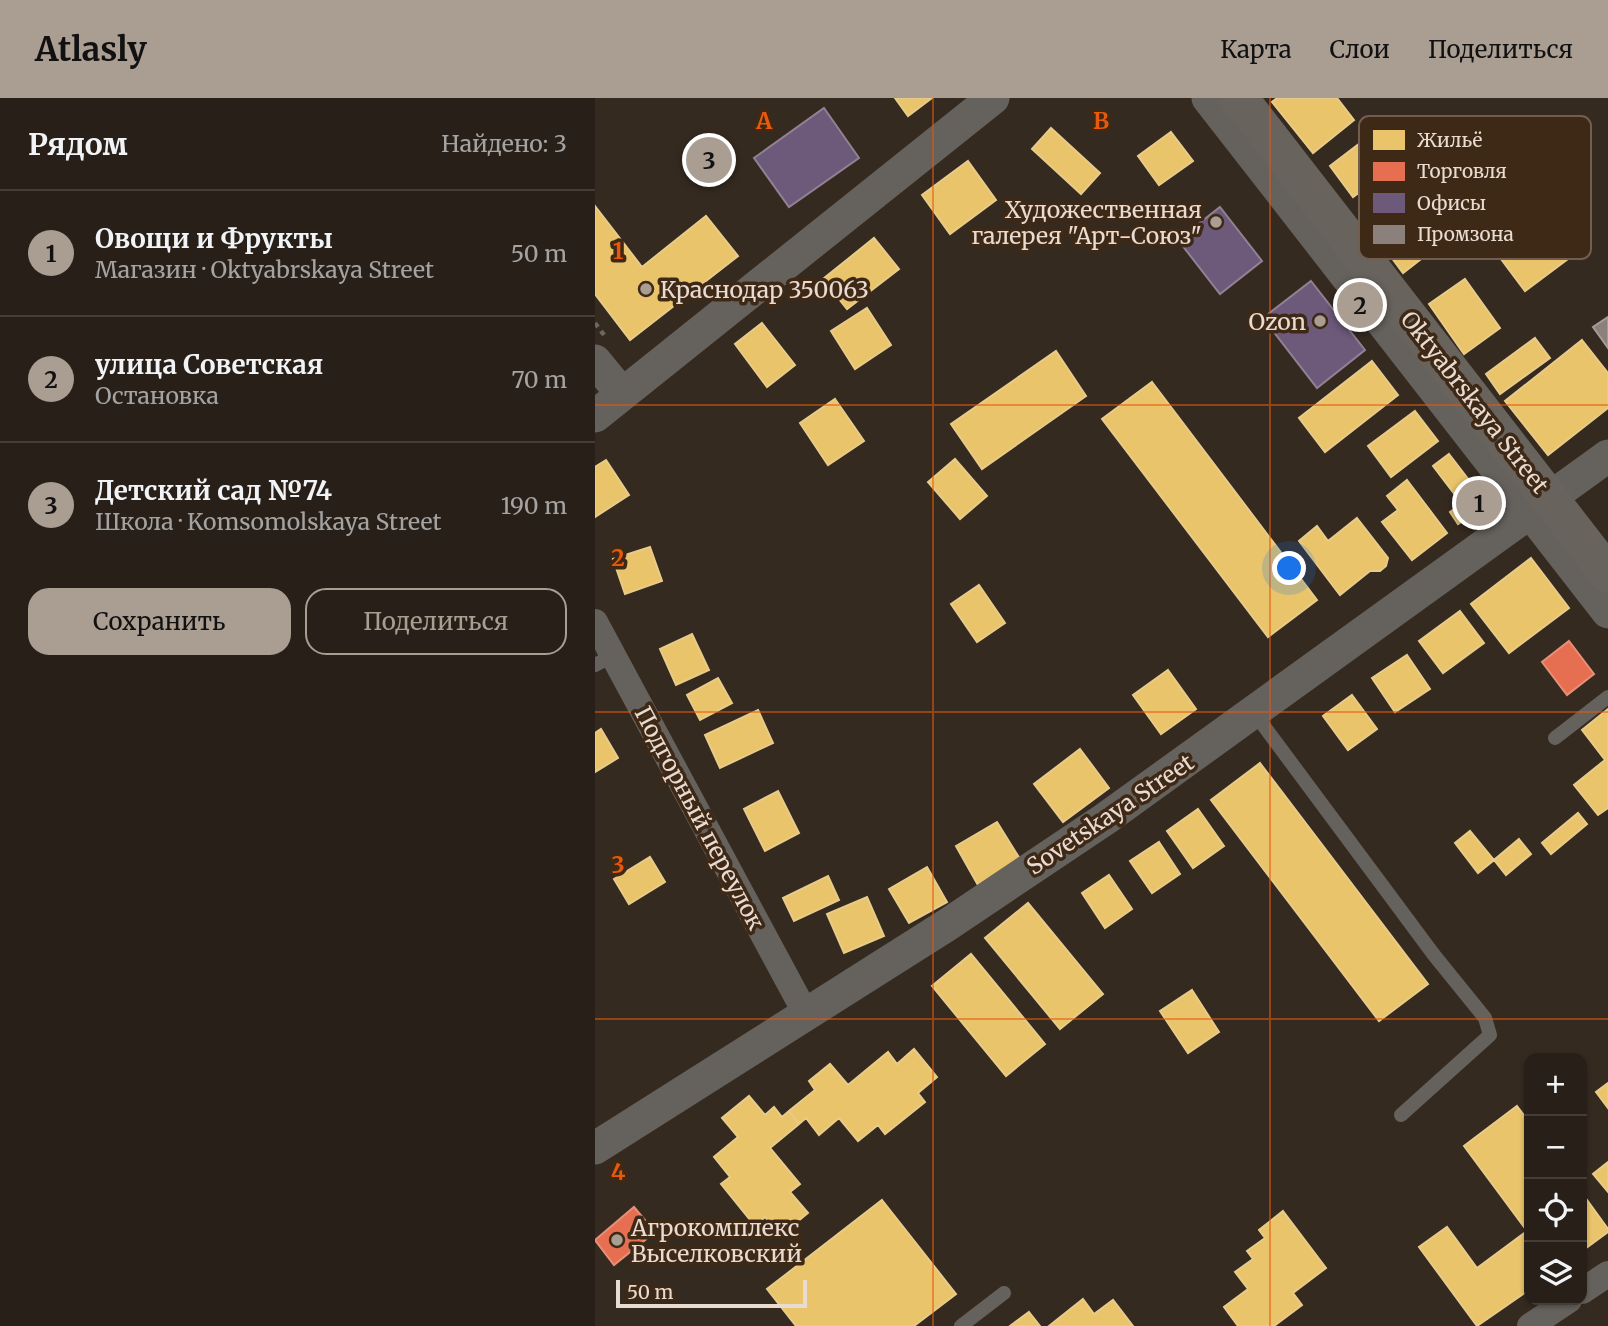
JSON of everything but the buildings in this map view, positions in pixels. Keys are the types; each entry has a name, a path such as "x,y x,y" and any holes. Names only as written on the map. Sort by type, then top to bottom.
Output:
{"main road":[{"name":"Oktyabrskaya Street","path":"1239,98 1541,506 1608,574"}],"street":[{"path":"595,416 993,98"},
{"name":"Oktyabrskaya Street","path":"1208,98 1541,506 1608,612"},
{"path":"595,361 622,394"},
{"name":"Sovetskaya Street","path":"595,1148 947,925 1255,714 1608,456"},
{"name":"Подгорный переулок","path":"595,622 604,661 806,1014"},
{"path":"1587,1288 1608,1274"},
{"path":"1530,1326 1562,1305"}],"lane":[{"path":"1555,738 1608,697"},
{"path":"1255,714 1434,956 1485,1018 1490,1035 1401,1115"},
{"path":"961,1326 1005,1293"}],"place":[{"name":"Детский сад №74","path":"709,160"},
{"name":"Художественная галерея \"Арт-Союз\"","path":"1216,222"},
{"name":"Краснодар 350063","path":"646,289"},
{"name":"улица Советская","path":"1360,305"},
{"name":"Ozon","path":"1320,321"},
{"name":"Овощи и Фрукты","path":"1479,503"},
{"name":"Агрокомплекс Выселковский","path":"617,1240"}]}
